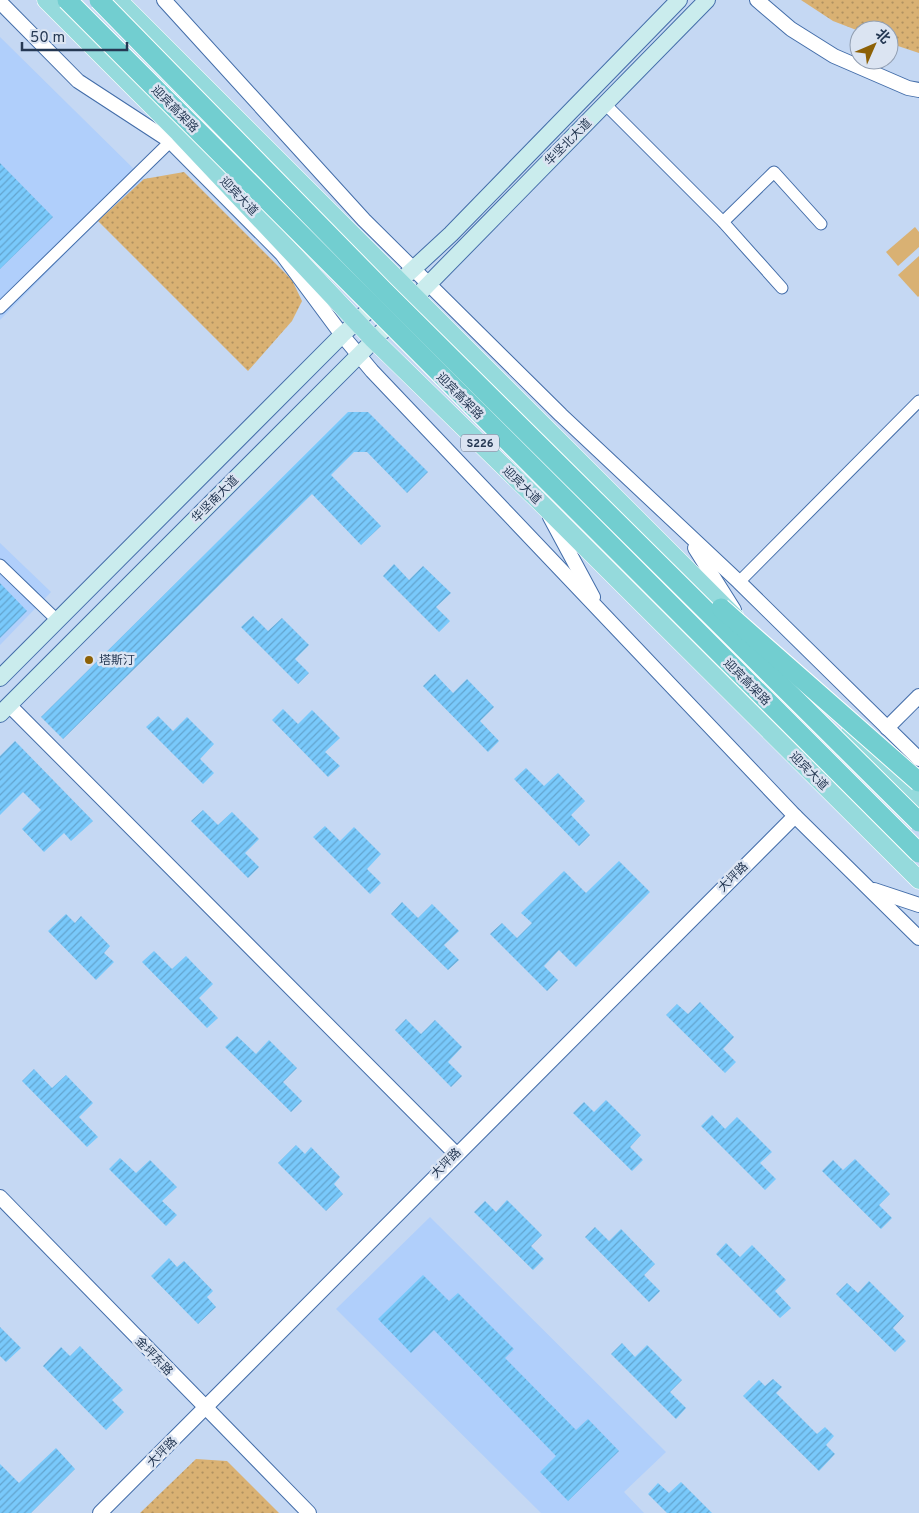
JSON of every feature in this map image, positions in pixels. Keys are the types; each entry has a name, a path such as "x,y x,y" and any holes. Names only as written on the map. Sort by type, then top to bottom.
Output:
{"highway":[{"name":"迎宾高架路","path":"67,0 919,854"},
{"name":"迎宾高架路","path":"98,0 377,284 919,822"},
{"path":"582,488 919,782"}],"main road":[{"name":"迎宾大道","path":"46,0 175,137 374,340 543,505 919,880"},
{"path":"118,0 919,801"},
{"name":"华坚北大道","path":"413,268 522,162 679,0"},
{"name":"华坚北大道","path":"429,283 707,0"},
{"path":"0,678 342,334 413,268"},
{"name":"华坚南大道","path":"5,710 429,283"}],"street":[{"path":"164,0 364,220 429,283 445,302 553,408 739,582 919,759"},
{"path":"757,0 791,29 834,56 908,88 919,90"},
{"path":"0,2 78,81 175,137 282,254 372,371 795,816 919,938"},
{"path":"605,104 723,222 782,288"},
{"path":"0,308 175,137"},
{"path":"723,222 774,172 821,224"},
{"path":"739,582 919,401"},
{"path":"543,505 601,613"},
{"path":"685,532 745,627"},
{"path":"0,565 58,621"},
{"path":"887,728 919,696"},
{"path":"5,710 456,1154"},
{"name":"大坪路","path":"100,1513 206,1409 456,1154 795,816"},
{"path":"871,889 919,905"},
{"name":"金坪东路","path":"0,1197 309,1513"}],"shaded area":[{"path":"801,0 919,0 919,53 899,46 899,20 849,20 849,27 833,21"},
{"path":"0,37 144,179 98,221 0,320"},
{"path":"184,172 292,280 302,301 292,321 248,371 98,221 144,179"},
{"path":"915,227 919,232 919,247 898,266 886,252"},
{"path":"919,256 919,296 918,297 898,275"},
{"path":"0,543 51,592 0,645"},
{"path":"430,1217 666,1452 624,1492 644,1513 541,1513 336,1309"},
{"path":"196,1459 227,1461 279,1513 140,1513"}],"building":[{"path":"0,163 53,217 0,269"},
{"path":"348,412 368,412 428,472 407,493 367,452 354,452 331,475 381,526 361,545 312,494 63,739 41,717"},
{"path":"394,564 409,580 423,566 451,593 436,607 450,621 439,632 383,576"},
{"path":"0,583 27,611 0,638"},
{"path":"253,616 268,631 282,618 309,645 295,659 309,673 298,684 241,627"},
{"path":"435,674 453,693 467,679 494,707 480,721 499,741 488,752 423,686"},
{"path":"283,709 298,724 312,710 340,738 325,752 340,766 328,777 272,720"},
{"path":"158,716 173,731 187,717 214,744 200,759 214,773 203,784 146,727"},
{"path":"15,741 93,821 71,841 64,833 44,852 22,829 41,810 23,792 0,815 0,756"},
{"path":"526,768 544,786 558,773 585,801 571,815 590,835 579,846 514,779"},
{"path":"203,810 218,825 232,812 259,839 245,853 259,867 248,878 191,821"},
{"path":"325,826 340,841 354,827 381,854 367,869 381,883 370,894 313,837"},
{"path":"619,861 650,892 576,967 559,950 544,966 558,980 547,991 490,934 502,923 517,938 532,923 521,913 564,871 586,893"},
{"path":"402,902 418,918 432,904 459,931 444,945 459,960 448,970 391,914"},
{"path":"66,914 75,923 81,916 110,946 104,953 114,962 96,980 48,931"},
{"path":"154,951 172,969 186,956 213,984 199,998 218,1018 207,1028 142,962"},
{"path":"700,1002 734,1037 723,1049 736,1062 725,1073 666,1015 677,1004 688,1014"},
{"path":"406,1019 421,1034 435,1020 462,1047 448,1062 462,1076 451,1087 395,1030"},
{"path":"237,1036 256,1054 269,1040 297,1068 283,1082 302,1101 291,1112 225,1047"},
{"path":"34,1069 52,1088 66,1075 93,1103 79,1117 98,1137 87,1147 22,1081"},
{"path":"606,1100 641,1135 630,1147 643,1160 632,1171 573,1113 584,1102 594,1112"},
{"path":"712,1115 725,1129 737,1117 772,1152 760,1163 776,1179 765,1190 701,1126"},
{"path":"296,1145 305,1154 311,1147 340,1177 334,1184 343,1194 326,1211 278,1163"},
{"path":"120,1158 136,1173 150,1160 177,1187 162,1201 177,1215 166,1226 109,1169"},
{"path":"855,1159 890,1194 879,1205 892,1218 881,1229 822,1171 833,1160 843,1170"},
{"path":"507,1200 542,1235 531,1246 544,1259 533,1270 474,1212 485,1201 496,1212"},
{"path":"595,1227 609,1241 621,1229 655,1264 644,1275 660,1291 649,1302 585,1237"},
{"path":"726,1243 740,1257 752,1245 786,1280 775,1291 791,1308 780,1318 716,1254"},
{"path":"169,1258 177,1267 184,1261 213,1291 207,1297 216,1307 198,1324 151,1276"},
{"path":"423,1275 449,1301 458,1293 514,1349 505,1358 576,1430 588,1419 619,1451 568,1501 540,1472 556,1456 434,1330 411,1353 378,1319"},
{"path":"869,1281 904,1316 893,1328 906,1341 895,1352 836,1294 847,1283 858,1293"},
{"path":"0,1327 21,1348 6,1362 0,1356"},
{"path":"622,1343 635,1357 647,1345 682,1380 670,1392 686,1408 676,1419 611,1354"},
{"path":"80,1346 123,1390 112,1400 124,1412 106,1430 43,1366 61,1347 70,1356"},
{"path":"773,1379 782,1387 776,1393 817,1434 825,1427 834,1436 826,1445 835,1454 819,1471 743,1396 759,1380 765,1386"},
{"path":"56,1448 75,1469 31,1513 0,1513 0,1464 19,1483"},
{"path":"681,1482 712,1513 667,1513 648,1494 658,1483 669,1493"}],"place":[{"name":"塔斯汀","path":"89,660"}]}
